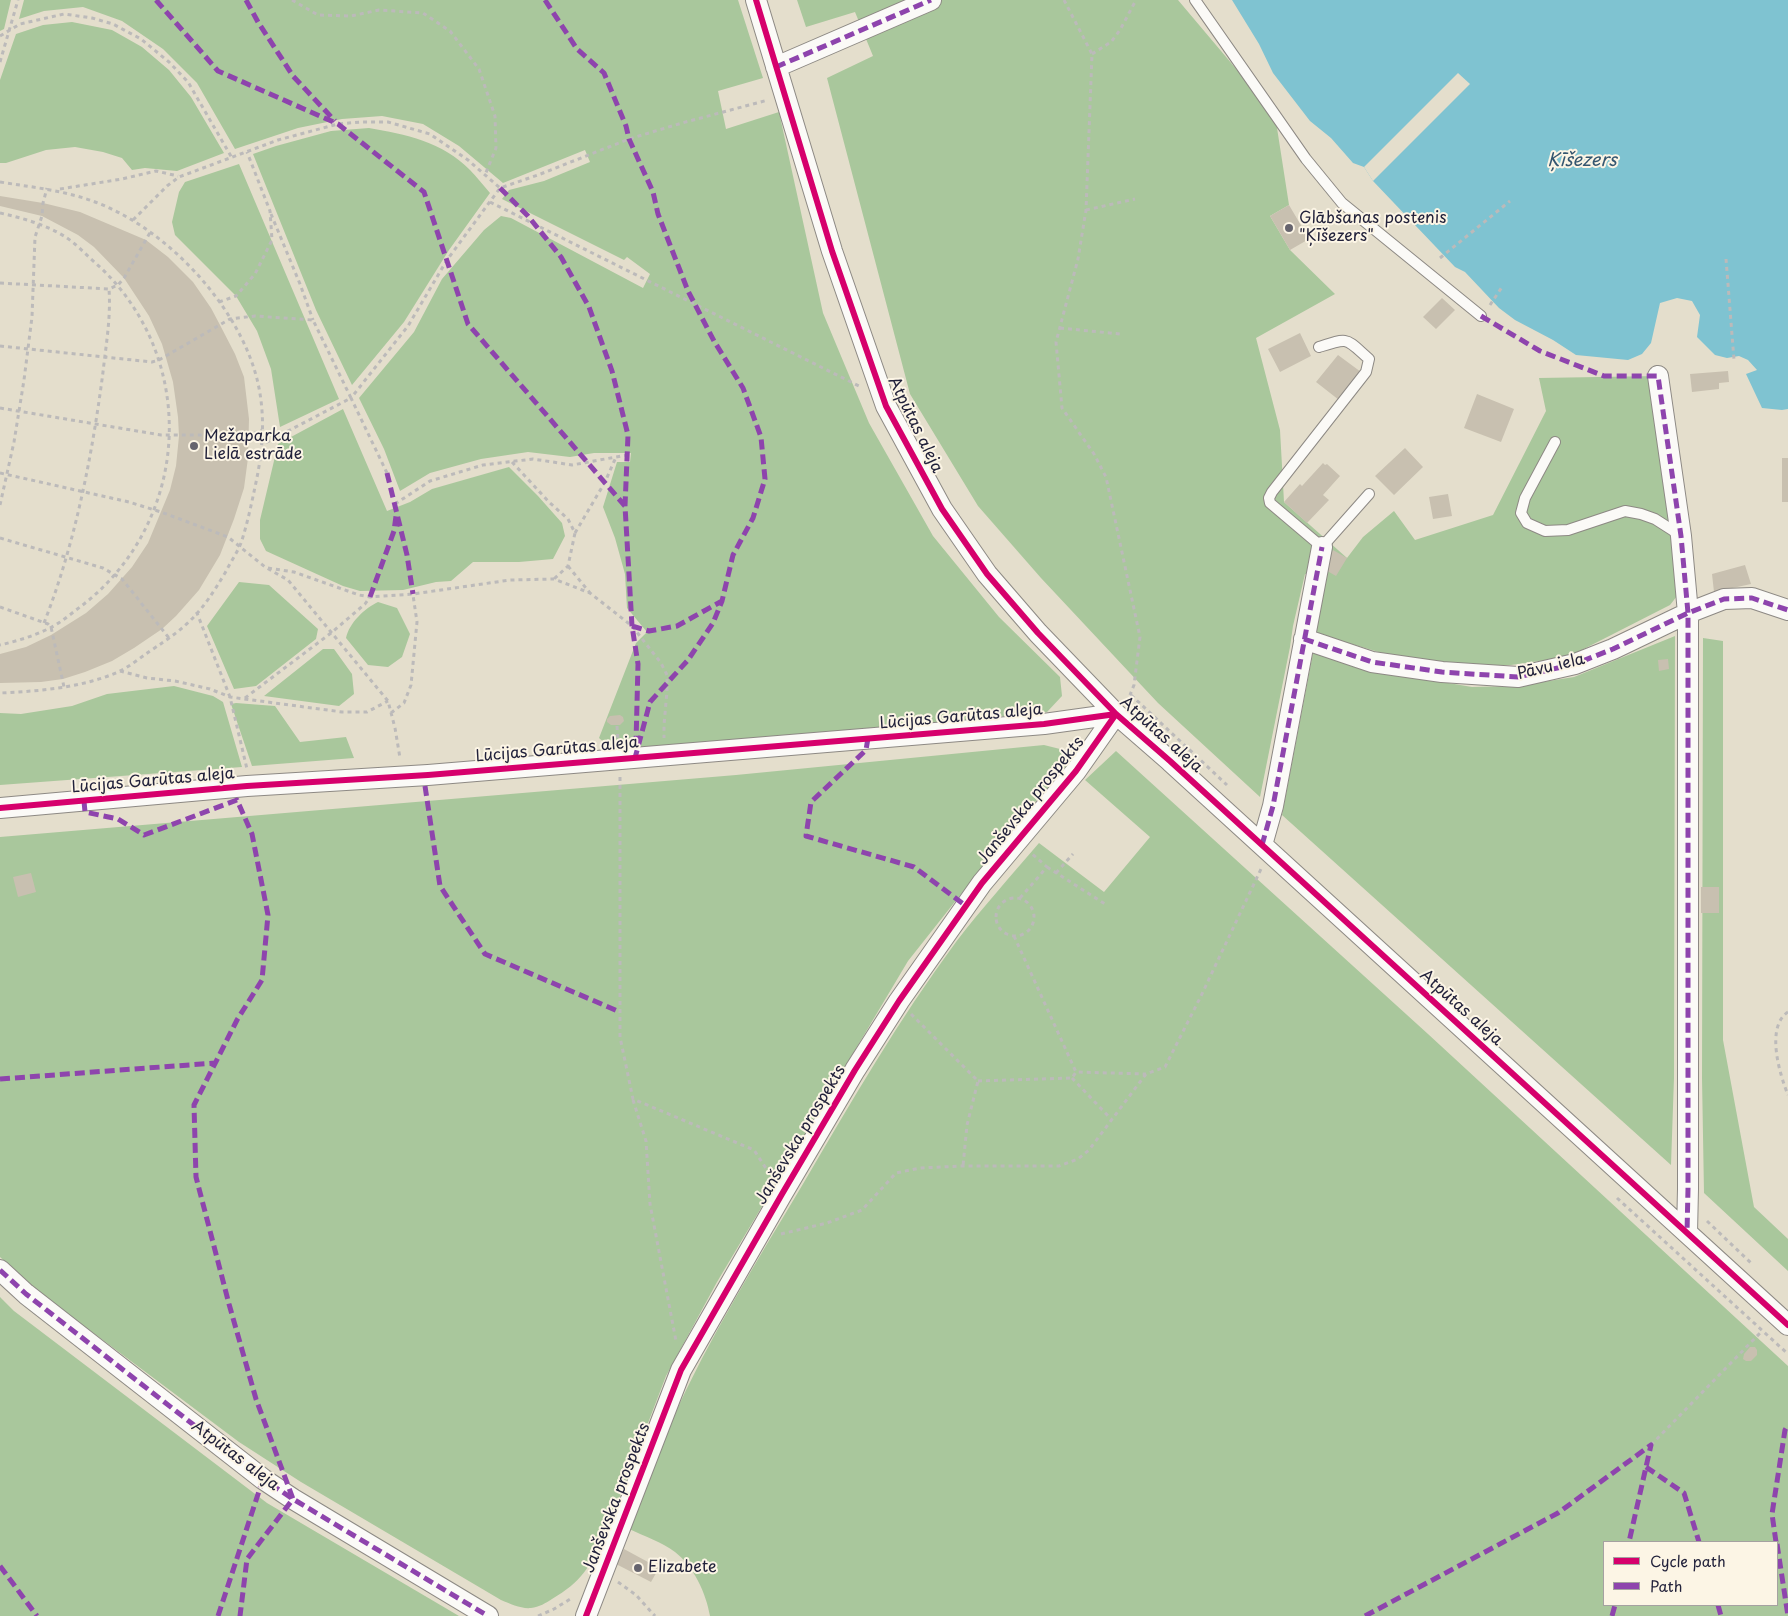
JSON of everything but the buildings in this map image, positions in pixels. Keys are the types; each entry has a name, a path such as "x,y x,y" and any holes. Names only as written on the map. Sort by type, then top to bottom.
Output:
{"street":[{"name":"Atpūtas aleja","path":"756,0 832,251 884,399 942,509 987,574 1038,633 1116,714 1266,848 1783,1320"},
{"path":"776,67 930,0"},
{"path":"1658,376 1681,536 1688,613 1687,1233"},
{"path":"1266,848 1322,547"},
{"name":"Pāvu iela","path":"1304,639 1372,662 1442,672 1518,676 1575,664 1613,649 1688,613 1724,599 1752,598 1788,610"},
{"name":"Lūcijas Garūtas aleja","path":"0,808 247,786 402,776 1044,724 1116,714"},
{"name":"Janševska prospekts","path":"586,1616 681,1370 754,1241 899,1001 982,883 1080,766 1116,714"},
{"name":"Atpūtas aleja","path":"0,1270 26,1294 263,1479 488,1616"}],"lane":[{"path":"1195,0 1306,159 1342,203 1481,316"},
{"path":"1319,347 1342,339 1349,341 1369,359 1369,366 1272,492 1269,498 1270,503 1322,547 1369,494"},
{"path":"1555,442 1525,498 1522,513 1527,523 1545,531 1568,530 1625,511 1655,519 1681,536"}],"path":[{"path":"0,62 18,0"},
{"path":"292,0 318,15 351,16 379,10 423,13 450,31 479,69 494,116 496,148 485,175"},
{"path":"1064,0 1092,54 1086,210 1078,259 1056,342 1062,408 1094,454 1106,476 1140,637 1131,695 1116,714"},
{"path":"1092,54 1111,42 1120,30 1136,0"},
{"path":"0,36 20,24 64,14 92,18 113,24 141,39 169,62 188,82 232,158"},
{"path":"262,444 351,398 408,326 447,260 500,188 629,139 786,95"},
{"path":"133,220 167,186 179,177 278,140 338,124 388,122 430,134 468,160 500,188"},
{"path":"247,152 313,320 387,473"},
{"path":"56,190 122,179 156,171 179,177"},
{"path":"0,182 48,188 79,195 107,206 151,232 194,269 230,319 252,362 261,404 262,444 258,473 240,546 211,596 191,618 197,613"},
{"path":"0,505 19,411 34,285 35,237 48,188"},
{"path":"1086,210 1135,199"},
{"path":"490,202 884,399"},
{"path":"1440,258 1510,202"},
{"path":"219,302 236,296 255,274 272,240 270,211"},
{"path":"0,214 39,224 65,236 118,285 138,314 159,360 166,391 170,436 162,486 144,533 129,558 97,593 51,627 0,646"},
{"path":"0,283 109,289 118,285 151,232"},
{"path":"1726,259 1734,360"},
{"path":"1489,306 1502,287"},
{"path":"44,623 66,558 82,491 105,357 110,304 109,289"},
{"path":"0,346 152,362 159,360 230,319 255,316 313,320"},
{"path":"1060,328 1120,334"},
{"path":"0,408 170,436 250,435 262,430"},
{"path":"395,504 430,481 483,465 533,459 572,465 627,455"},
{"path":"554,579 568,566 575,533 616,457"},
{"path":"512,462 549,502 568,519 575,533"},
{"path":"0,473 153,509 228,537 265,567 288,580 388,701 395,728 402,776"},
{"path":"0,538 103,568 116,574 169,638"},
{"path":"568,566 590,594 632,626 662,663 667,675 668,690 664,724 666,755"},
{"path":"265,567 294,572 359,596 370,597 413,594 510,580 554,579 590,594"},
{"path":"391,713 404,703 411,686 417,622 413,594"},
{"path":"245,698 332,634 365,604 370,597"},
{"path":"0,607 51,627 64,687"},
{"path":"0,693 30,692 79,685 120,671 179,631 197,613"},
{"path":"197,613 230,697 247,766 247,786"},
{"path":"120,671 147,678 175,681 230,697 342,712 367,712 388,701"},
{"path":"613,725 618,725"},
{"path":"619,759 620,1037 633,1099 646,1141 650,1204 681,1370"},
{"path":"1018,841 1047,867 1105,904"},
{"path":"1076,1072 1146,1074 1165,1067 1266,848"},
{"path":"1056,873 1073,854"},
{"path":"1020,898 1047,867"},
{"path":"1014,898 1020,898 1030,905 1034,917 1030,928 1022,934 1014,936 1000,928 996,920 1002,903 1014,898"},
{"path":"1014,936 1076,1072"},
{"path":"899,1001 978,1081 1072,1078 1112,1120"},
{"path":"1788,1012 1784,1014 1777,1027 1777,1052 1780,1075 1788,1095"},
{"path":"1072,1078 1076,1072"},
{"path":"754,1241 827,1223 862,1210 896,1172 920,1168 963,1166 1059,1166 1078,1159 1089,1150 1146,1074"},
{"path":"963,1166 967,1125 978,1081"},
{"path":"633,1099 754,1150 782,1194"},
{"path":"1651,1445 1783,1320"},
{"path":"538,1616 547,1614 599,1582 636,1595 655,1616"},
{"path":"562,1605 566,1610"}],"green space":[{"path":"0,0 11,0 4,29 0,31"},
{"path":"24,0 738,0 763,78 718,91 726,129 779,112 823,313 869,423 933,536 999,617 1060,677 1062,696 1047,712 734,741 612,749 599,738 636,643 647,632 627,608 625,574 615,538 603,507 617,462 630,462 631,453 594,453 570,457 528,452 481,459 430,473 400,491 384,449 359,398 414,332 442,279 484,230 501,216 511,218 643,288 650,274 627,257 624,260 502,199 509,190 544,181 590,162 585,150 503,183 459,146 423,124 382,116 342,119 298,128 235,149 197,83 163,49 122,21 83,7 44,11 19,19"},
{"path":"797,0 1178,0 1275,115 1289,205 1270,216 1290,250 1335,294 1256,338 1280,430 1284,502 1347,558 1363,537 1394,511 1415,540 1493,515 1546,411 1539,378 1658,376 1681,591 1670,605 1568,657 1511,665 1456,665 1402,659 1315,633 1324,579 1305,574 1260,797 1158,703 1041,578 978,506 910,394 827,78 873,56 855,12 806,27"},
{"path":"72,22 112,30 142,47 169,70 191,97 224,153 177,171 145,168 132,170 122,158 103,152 75,147 46,150 6,163 0,163 0,80 16,34 43,25"},
{"path":"369,128 410,137 448,152 470,170 490,193 449,250 404,322 352,385 316,310 253,154 331,131"},
{"path":"239,164 339,399 280,427 271,369 257,331 236,296 175,235 172,222 179,192 185,182"},
{"path":"343,409 387,511 410,502 432,489 509,467 562,523 565,536 553,559 519,562 473,562 451,581 436,582 403,590 360,591 343,586 266,551 260,539 260,520 278,444"},
{"path":"239,582 269,585 318,629 316,639 256,686 234,689 207,626"},
{"path":"378,602 397,608 410,634 402,657 388,667 368,665 346,638 350,627 358,617"},
{"path":"1675,636 1674,1078 1671,1165 1282,815 1313,653 1366,669 1472,687 1517,686 1574,677"},
{"path":"1703,638 1723,641 1723,1040 1754,1207 1788,1239 1788,1271 1704,1193 1702,1078"},
{"path":"323,649 334,649 352,674 354,694 339,706 264,696"},
{"path":"174,686 213,696 223,702 242,767 0,785 0,713 21,714 72,706 107,694"},
{"path":"231,704 275,706 300,742 346,737 354,758 252,766"},
{"path":"1044,745 1060,749 1066,767 1022,817 908,961 717,1282 666,1376 604,1538 589,1566 578,1580 562,1593 542,1605 524,1608 501,1600 301,1482 239,1442 28,1284 0,1257 0,837 736,775"},
{"path":"1116,751 1428,1034 1788,1366 1788,1616 710,1616 706,1598 698,1581 682,1558 664,1545 629,1529 672,1420 686,1389 718,1330 876,1061 956,942 1039,843 1104,892 1150,837 1085,780"},
{"path":"0,1297 14,1311 267,1503 459,1616 0,1616"}],"water":[{"name":"Ķīšezers","path":"1232,0 1788,0 1788,409 1762,408 1746,374 1757,370 1748,360 1739,356 1727,358 1715,355 1697,337 1700,315 1692,301 1677,298 1660,303 1651,343 1642,354 1628,360 1576,355 1553,340 1515,320 1499,308 1465,272 1455,267 1373,181 1364,167 1353,163 1331,138 1310,121 1273,73 1259,44"}],"pier":[{"path":"1458,73 1470,84 1373,181 1364,167"}],"marked path":[{"path":"156,0 218,71 338,124 424,192 468,324 625,506"},
{"path":"246,0 293,76 335,121"},
{"path":"545,0 577,49 604,73 626,126 629,139 653,192 658,214 688,291 714,341 743,388 761,437 765,479 753,518 733,555 722,601 713,623 688,660 650,702 635,758"},
{"path":"776,67 931,0"},
{"path":"500,188 528,216 561,257 589,307 612,371 628,435 625,506 632,626 638,664 636,743"},
{"path":"1481,316 1540,351 1604,376 1658,376 1681,536 1688,613 1687,1233"},
{"path":"387,473 407,555 413,594"},
{"path":"370,597 394,531 396,516"},
{"path":"1262,845 1273,806 1322,547"},
{"path":"1304,639 1372,662 1442,672 1518,677 1575,664 1613,649 1688,613 1724,599 1752,598 1788,610"},
{"path":"632,626 649,631 677,626 722,601"},
{"path":"868,738 866,750 811,802 806,836 914,867 966,906"},
{"path":"425,786 440,886 485,954 620,1012"},
{"path":"84,801 85,812 118,819 144,835 237,800 252,834 268,915 262,980 237,1020 194,1105 196,1177 256,1399 293,1499 247,1559 241,1616"},
{"path":"0,1079 215,1063"},
{"path":"0,1270 26,1294 263,1479 488,1616"},
{"path":"1776,1541 1772,1514 1785,1430 1788,1425"},
{"path":"1365,1616 1558,1513 1651,1445 1629,1541"},
{"path":"1646,1467 1684,1493 1699,1541"},
{"path":"218,1616 263,1479"},
{"path":"1778,1551 1788,1616"},
{"path":"0,1566 37,1616"},
{"path":"1612,1616 1615,1606"},
{"path":"1718,1606 1721,1616"}],"cycle path":[{"path":"756,0 832,251 886,406 942,509 987,574 1038,633 1116,714 1170,761 1788,1325"},
{"path":"0,808 247,786 428,775 1044,724 1116,714"},
{"path":"586,1616 681,1370 782,1194 855,1070 899,1001 982,883 1076,771 1116,714"}],"place":[{"name":"Glābšanas postenis \"Ķīšezers\"","path":"1289,228"},
{"name":"Mežaparka Lielā estrāde","path":"194,446"},
{"name":"Elizabete","path":"638,1568"}]}
